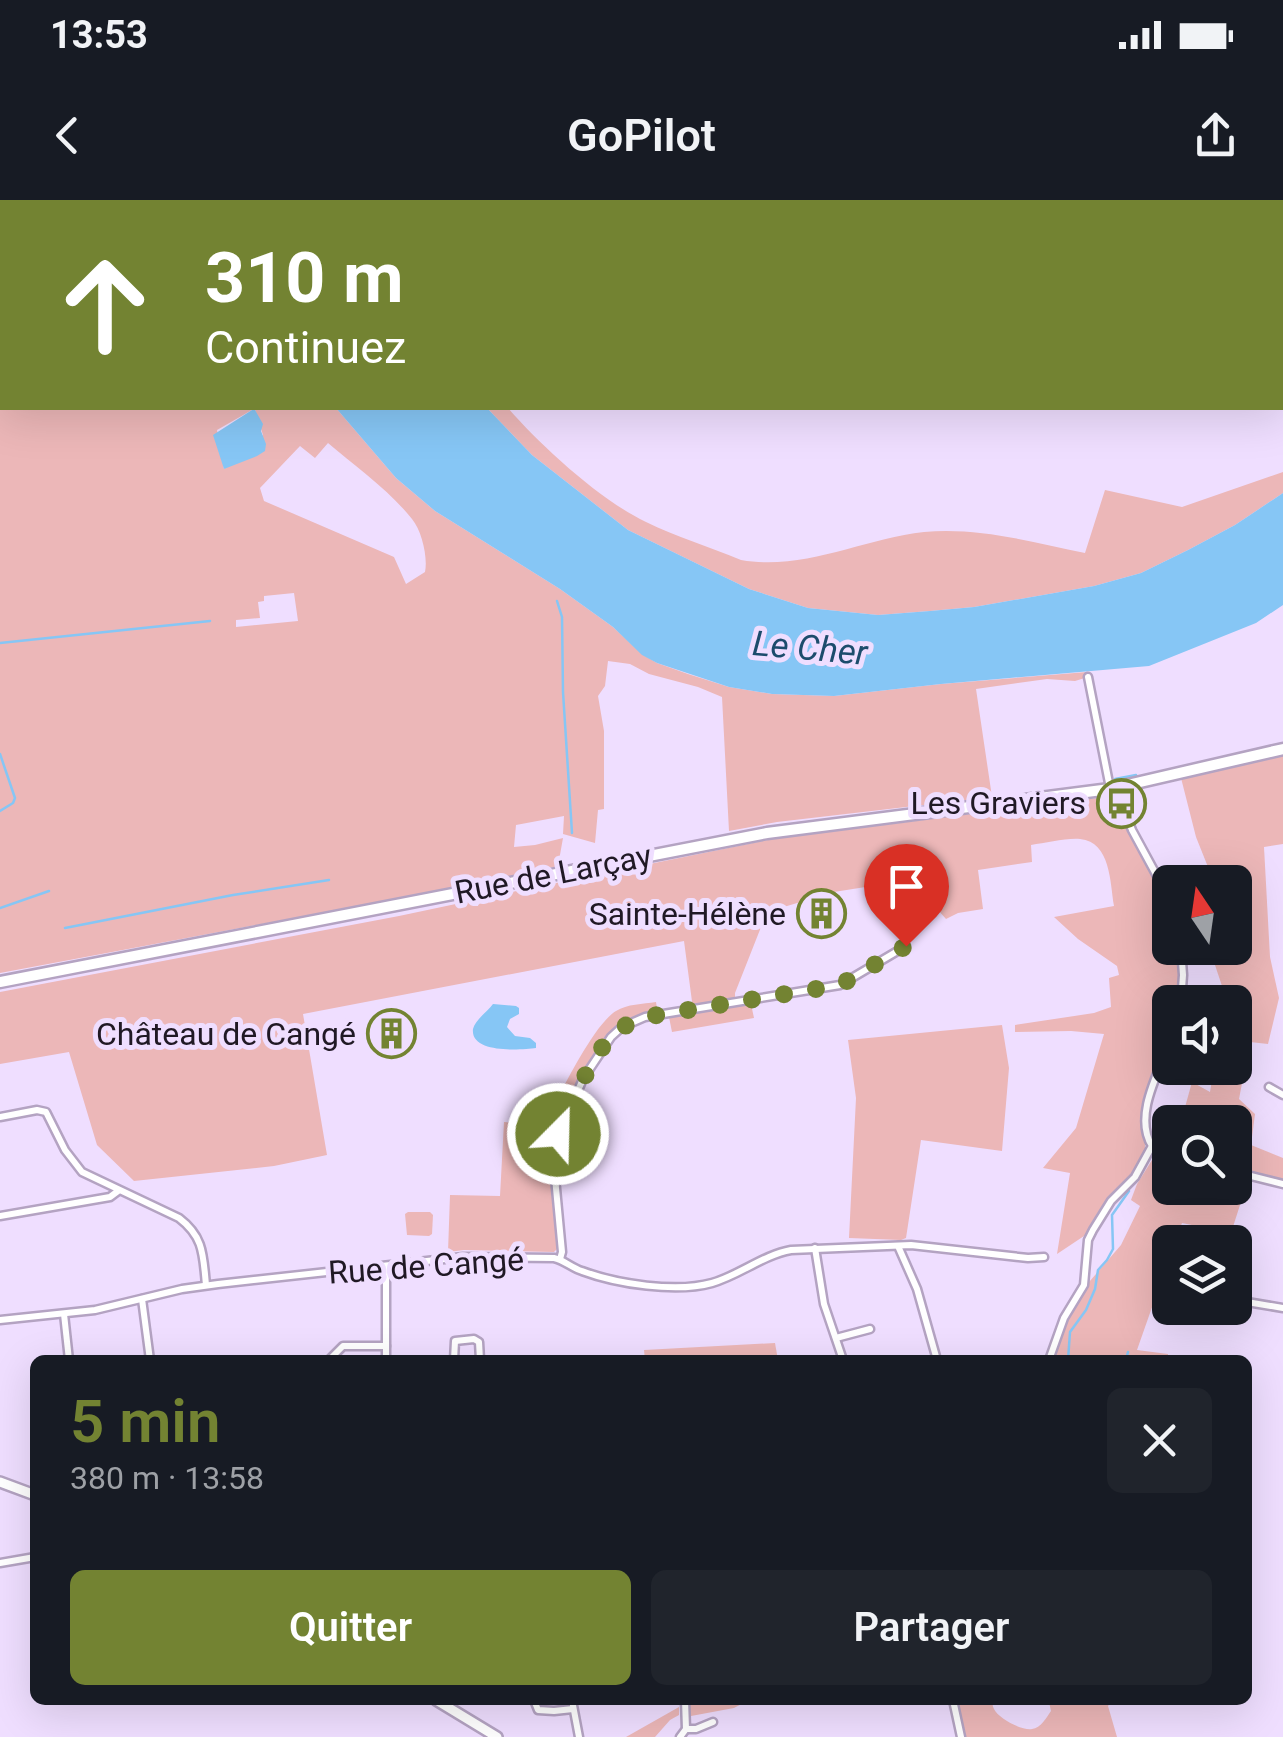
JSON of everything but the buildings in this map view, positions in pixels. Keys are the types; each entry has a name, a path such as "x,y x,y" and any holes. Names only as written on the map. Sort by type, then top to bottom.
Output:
{"main road":[{"name":"Rue de Larçay","path":"0,982 767,833 1113,788 1283,749"}],"street":[{"path":"1088,677 1113,788 1152,868"},
{"path":"560,1259 555,1143 583,1079 616,1031 645,1017 840,985 906,946"},
{"path":"1051,1355 1064,1318 1084,1285 1093,1230 1111,1202 1135,1177 1152,1146 1145,1132 1146,1111 1155,1085"},
{"path":"1269,1087 1283,1095"},
{"path":"0,1117 42,1110 49,1115 82,1172 179,1218 192,1228 199,1238 206,1285"},
{"path":"1252,1176 1283,1184"},
{"path":"0,1216 110,1197 118,1191"},
{"path":"898,1246 914,1280 936,1355"},
{"name":"Rue de Cangé","path":"0,1320 64,1314 206,1285 462,1257 560,1259 584,1272 637,1284 677,1287 714,1282 778,1252 815,1248 924,1246 1044,1257"},
{"path":"815,1248 825,1308 842,1355"},
{"path":"386,1266 386,1355"},
{"path":"142,1299 149,1355"},
{"path":"1252,1303 1283,1308"},
{"path":"64,1314 68,1355"},
{"path":"836,1338 870,1329"},
{"path":"454,1355 454,1342 474,1339 479,1342 480,1355"},
{"path":"335,1355 343,1346 386,1346"},
{"path":"0,1482 30,1493"},
{"path":"0,1563 30,1559"},
{"path":"444,1705 497,1737"},
{"path":"536,1705 538,1710 554,1711 570,1705"},
{"path":"573,1705 578,1737"},
{"path":"680,1737 686,1729 685,1705"},
{"path":"954,1705 961,1737"},
{"path":"686,1729 713,1722"}],"shaded area":[{"path":"0,410 252,410 217,430 224,469 263,435 255,410 338,410 396,478 435,511 560,589 657,663 729,687 772,694 834,696 1087,672 1088,677 1075,681 1047,679 976,689 992,797 729,831 722,697 630,664 608,661 605,686 598,696 604,731 604,809 598,810 595,843 563,834 564,816 516,825 514,847 563,838 558,866 0,973","holes":["328,443 383,489 416,524 426,560 425,572 406,584 394,557 264,501 260,488 300,446 315,458","294,593 298,621 236,627 236,620 260,618 258,602 264,601 264,596"]},
{"path":"489,410 510,410 572,471 646,522 741,560 764,562 810,558 901,536 944,531 1005,537 1085,553 1105,490 1182,507 1283,472 1283,493 1235,525 1141,573 1094,586 974,607 878,615 808,608 749,589 628,530 532,455"},
{"path":"1283,749 1283,844 1264,847 1270,957 1279,998 1268,1044 1252,1042 1252,985 1222,985 1215,965 1252,965 1252,865 1207,865 1180,774"},
{"path":"1119,798 1152,865 1152,965 1181,965 1181,985 1152,985 1152,1085 1156,1085 1145,1119 1145,1161 1111,1201 1093,1230 1057,1254 1070,1173 1043,1168 1076,1128 1104,1034 1015,1032 1015,1025 1111,1007 1109,978 1119,975 1117,966 1054,917 1114,906 1103,855 1090,842 1080,839 1031,845 1032,862 978,870 983,909 946,919 929,900 905,902 903,881 834,892 767,912 735,1001 693,1009 684,941 303,1014 327,1155 274,1166 134,1181 97,1145 69,1052 0,1064 0,992 470,901 478,906 479,902 492,901 492,896 772,839"},
{"path":"656,1002 658,1015 637,1019 611,1037 570,1107 557,1099 608,1017 625,1007"},
{"path":"751,1004 754,1018 672,1032 669,1017"},
{"path":"1002,1025 1009,1068 1002,1151 921,1140 906,1238 849,1238 856,1098 848,1040"},
{"path":"1191,1085 1210,1092 1211,1085 1242,1085 1239,1099 1245,1105 1186,1105"},
{"path":"504,1122 545,1125 558,1248 554,1252 448,1252 450,1195 500,1196"},
{"path":"1252,1145 1283,1158 1283,1184 1252,1172"},
{"path":"1152,1160 1152,1205 1240,1205 1234,1225 1152,1225 1152,1307 1137,1350 1168,1355 1051,1355 1077,1296 1121,1245 1140,1206 1131,1200"},
{"path":"408,1212 430,1212 432,1234 407,1235"},
{"path":"775,1343 777,1355 644,1355 644,1350"},
{"path":"688,1705 740,1705 734,1708 691,1716"},
{"path":"954,1705 993,1705 1000,1716 1032,1729 1043,1722 1051,1711 1050,1705 1109,1705 1117,1737 961,1737"},
{"path":"679,1707 679,1715 655,1737 626,1737"}],"water":[{"path":"252,410 263,424 265,451 224,469 213,435"},
{"name":"Le Cher","path":"338,410 489,410 532,455 628,530 749,589 808,608 878,615 974,607 1094,586 1141,573 1235,525 1283,493 1283,605 1256,623 1149,666 834,696 772,694 729,687 642,655 613,627 435,511 396,478"},
{"path":"493,1004 519,1008 519,1014 510,1019 507,1027 515,1036 530,1038 536,1048 498,1049 479,1043 473,1029"}],"waterway":[{"path":"557,601 562,617 572,833"},
{"path":"0,643 210,621"},
{"path":"0,754 15,798 0,811"},
{"path":"1115,779 1136,775"},
{"path":"1018,806 1098,796"},
{"path":"65,928 329,880"},
{"path":"0,908 49,891"},
{"path":"1068,1355 1070,1332 1086,1310 1098,1270 1113,1249 1112,1215 1129,1191"}],"place":[{"name":"Les Graviers","path":"1121,803"},
{"name":"Sainte-Hélène","path":"821,914"},
{"name":"Château de Cangé","path":"391,1034"}],"route":[{"path":"558,1134 593,1063 616,1031 627,1024 645,1017 840,985 906,946"}]}
